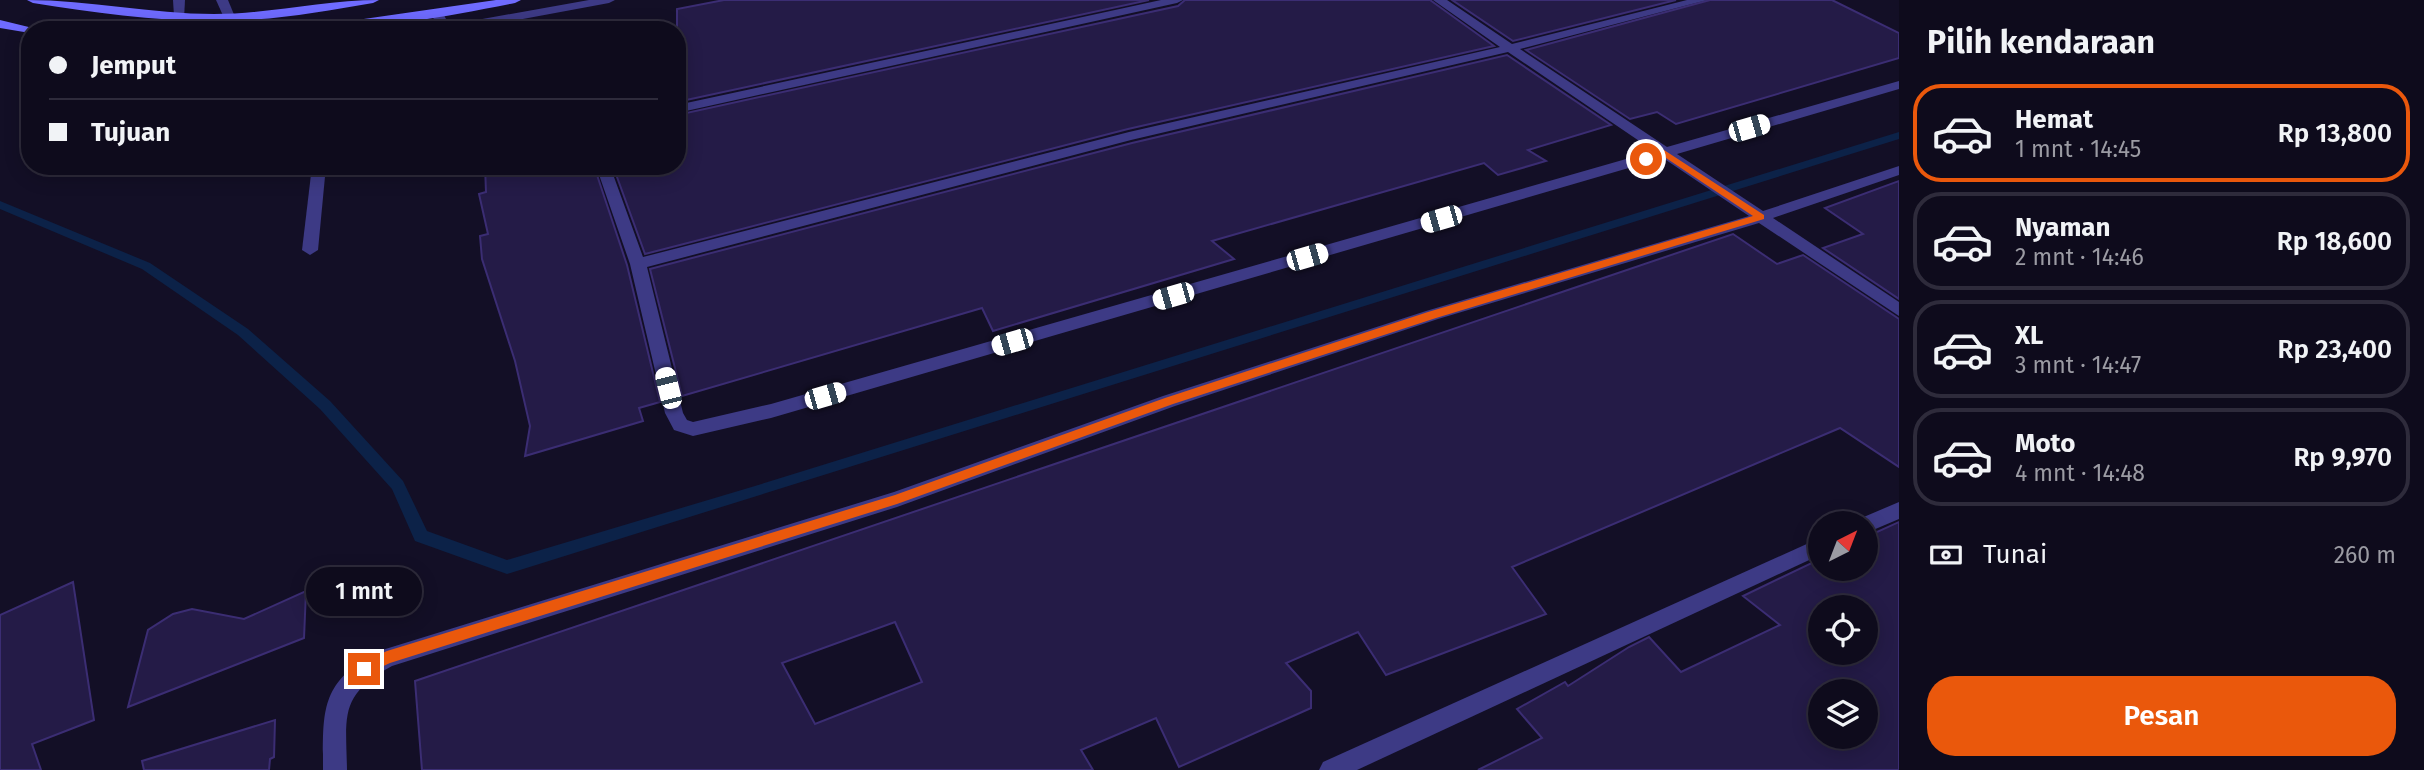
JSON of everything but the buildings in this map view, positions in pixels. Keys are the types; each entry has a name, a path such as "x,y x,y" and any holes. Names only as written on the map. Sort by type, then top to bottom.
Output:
{"main road":[{"path":"33,0 96,9 229,17 275,15 373,0"},
{"path":"96,9 121,0"},
{"path":"383,21 516,0"},
{"path":"0,24 21,28"}],"street":[{"path":"179,0 180,16"},
{"path":"222,0 229,17"},
{"path":"492,21 609,0"},
{"path":"686,108 1177,0"},
{"path":"1439,0 1899,310"},
{"path":"638,264 1129,135 1510,48 1701,0"},
{"path":"438,14 440,21"},
{"path":"606,175 638,264 674,412 680,425 693,429 771,411 1670,158 1899,85"},
{"path":"335,770 335,708 347,684 364,669 387,658 897,499 1169,401 1432,315 1760,217 1899,170"},
{"path":"310,250 318,175"},
{"path":"1878,520 1899,510"},
{"path":"1331,770 1808,551"}],"waterway":[{"path":"0,205 146,266 243,332 325,405 398,485 421,536 507,567 1899,135"}],"route":[{"path":"364,669 387,658 897,499 1169,401 1432,315 1760,217 1664,153 1646,159"}]}
